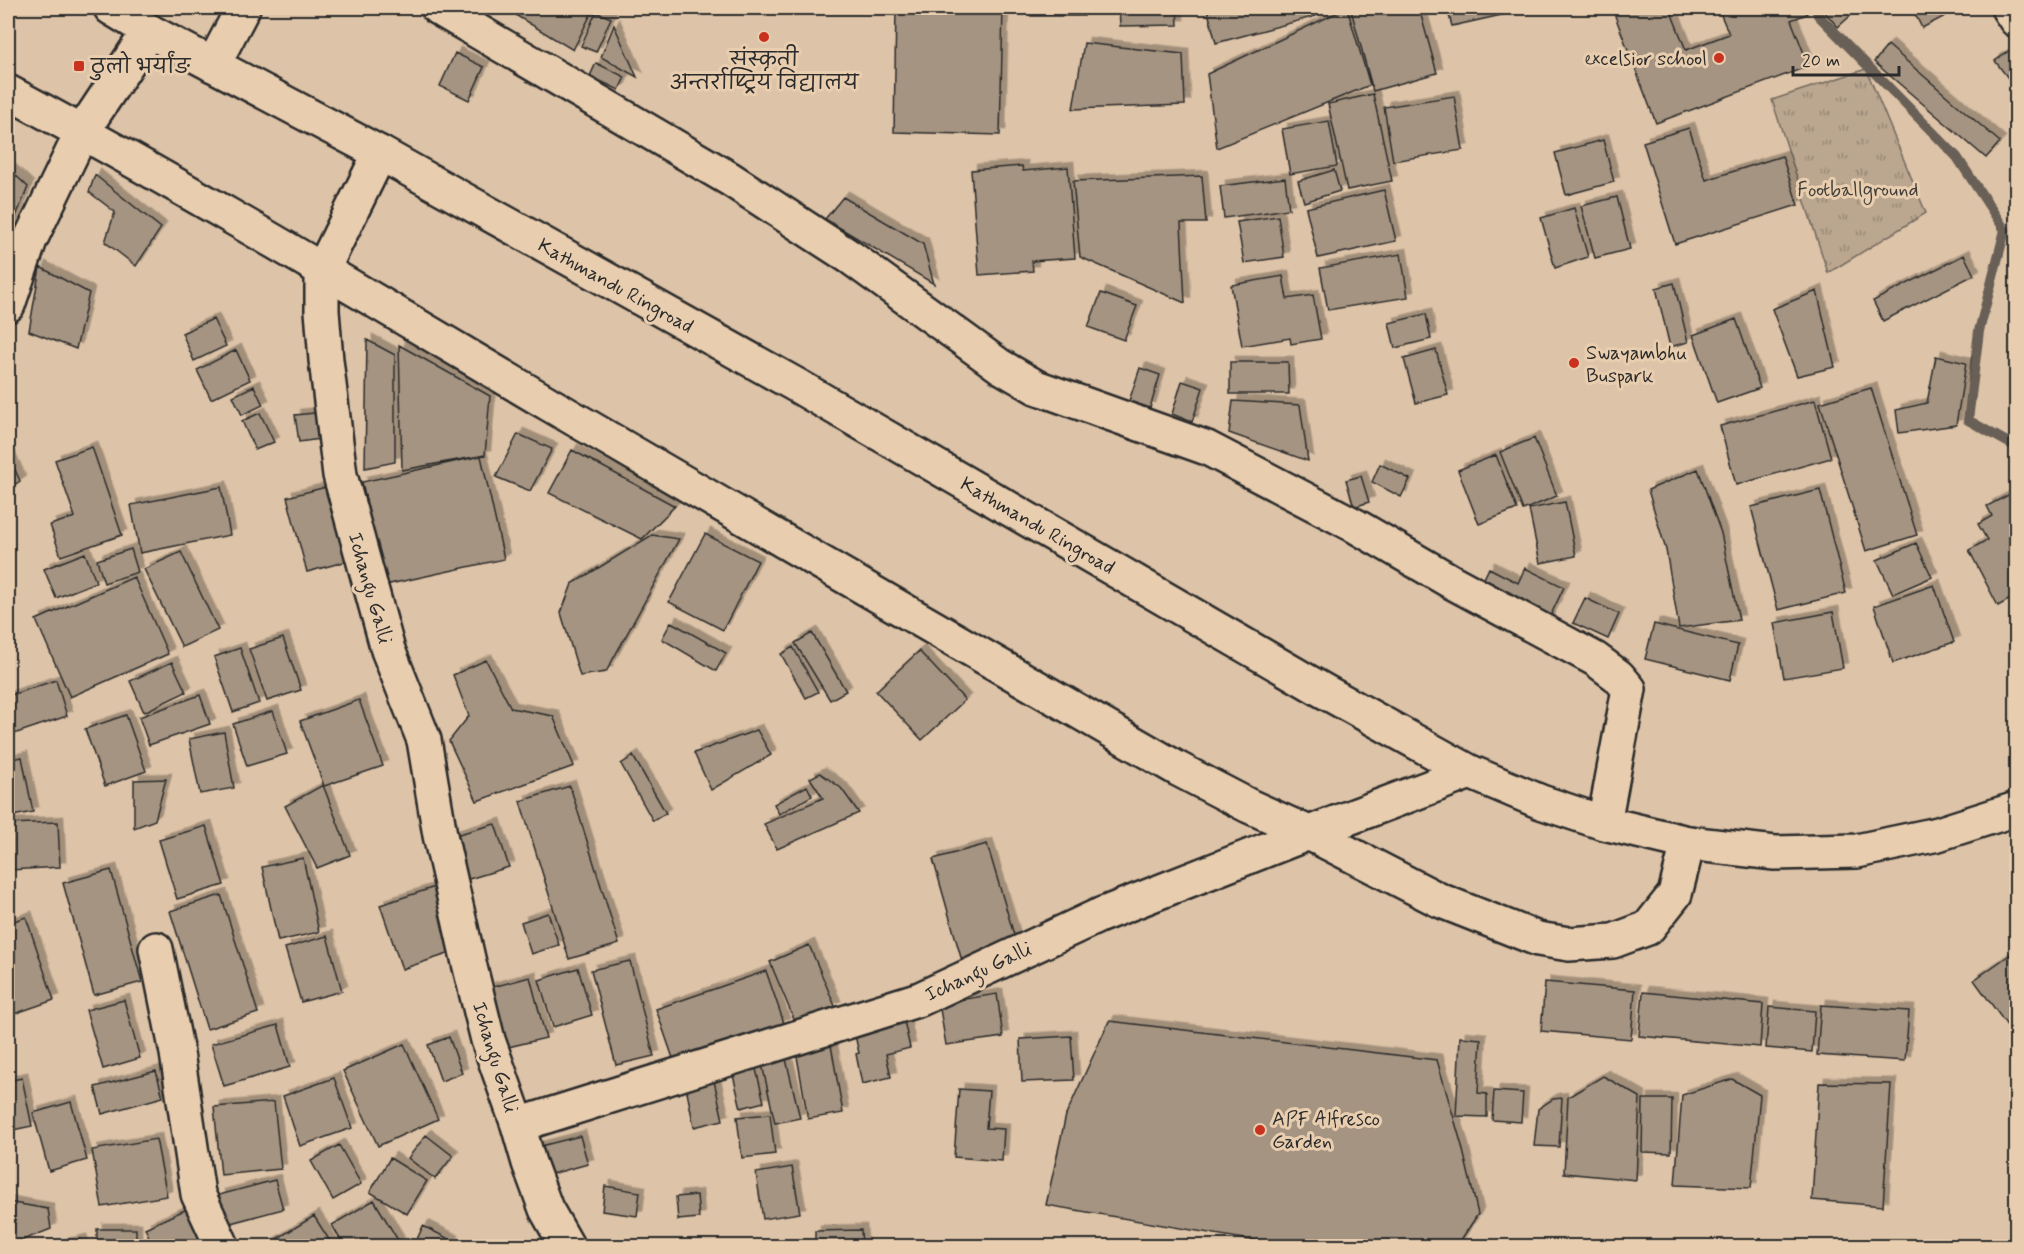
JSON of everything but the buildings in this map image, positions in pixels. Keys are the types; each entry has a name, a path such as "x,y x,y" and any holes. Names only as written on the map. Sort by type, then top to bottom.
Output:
{"main road":[{"name":"Kathmandu Ringroad","path":"111,8 149,31 380,153 796,385 1322,690 1470,772 1541,802 1604,823 1688,843 1775,853 1857,851 1938,834 2016,809"},
{"path":"213,65 243,8"},
{"path":"438,8 730,179 850,257 1000,366 1036,387 1207,448 1354,525 1452,582 1595,659 1618,676 1629,689 1604,823"},
{"path":"2008,8 2016,20"},
{"path":"8,305 30,240 82,132 149,31"},
{"path":"8,92 82,132 1178,769 1439,900 1538,939 1569,944 1612,941 1648,928 1675,894 1688,843"},
{"path":"322,271 380,153"},
{"name":"Ichangu Galli","path":"322,271 325,351 340,475 388,650 424,740 440,835 469,963 488,1040 518,1125 920,999 1098,916 1470,772"},
{"path":"156,949 177,1053 198,1194 222,1246"},
{"path":"518,1125 546,1209 567,1246"}],"green space":[{"name":"Footballground","path":"1866,69 1926,213 1828,273 1772,100"}],"waterway":[{"path":"1816,8 1818,15 1957,157 2005,230 1979,331 1968,420 2016,447"}],"place":[{"name":"संस्कृती अन्तर्राष्ट्रिय विद्यालय","path":"764,37"},
{"name":"excelsior school","path":"1719,58"},
{"name":"ठुलो भर्यांङ","path":"79,66"},
{"name":"Swayambhu Buspark","path":"1574,363"},
{"name":"APF Alfresco Garden","path":"1260,1130"}]}
